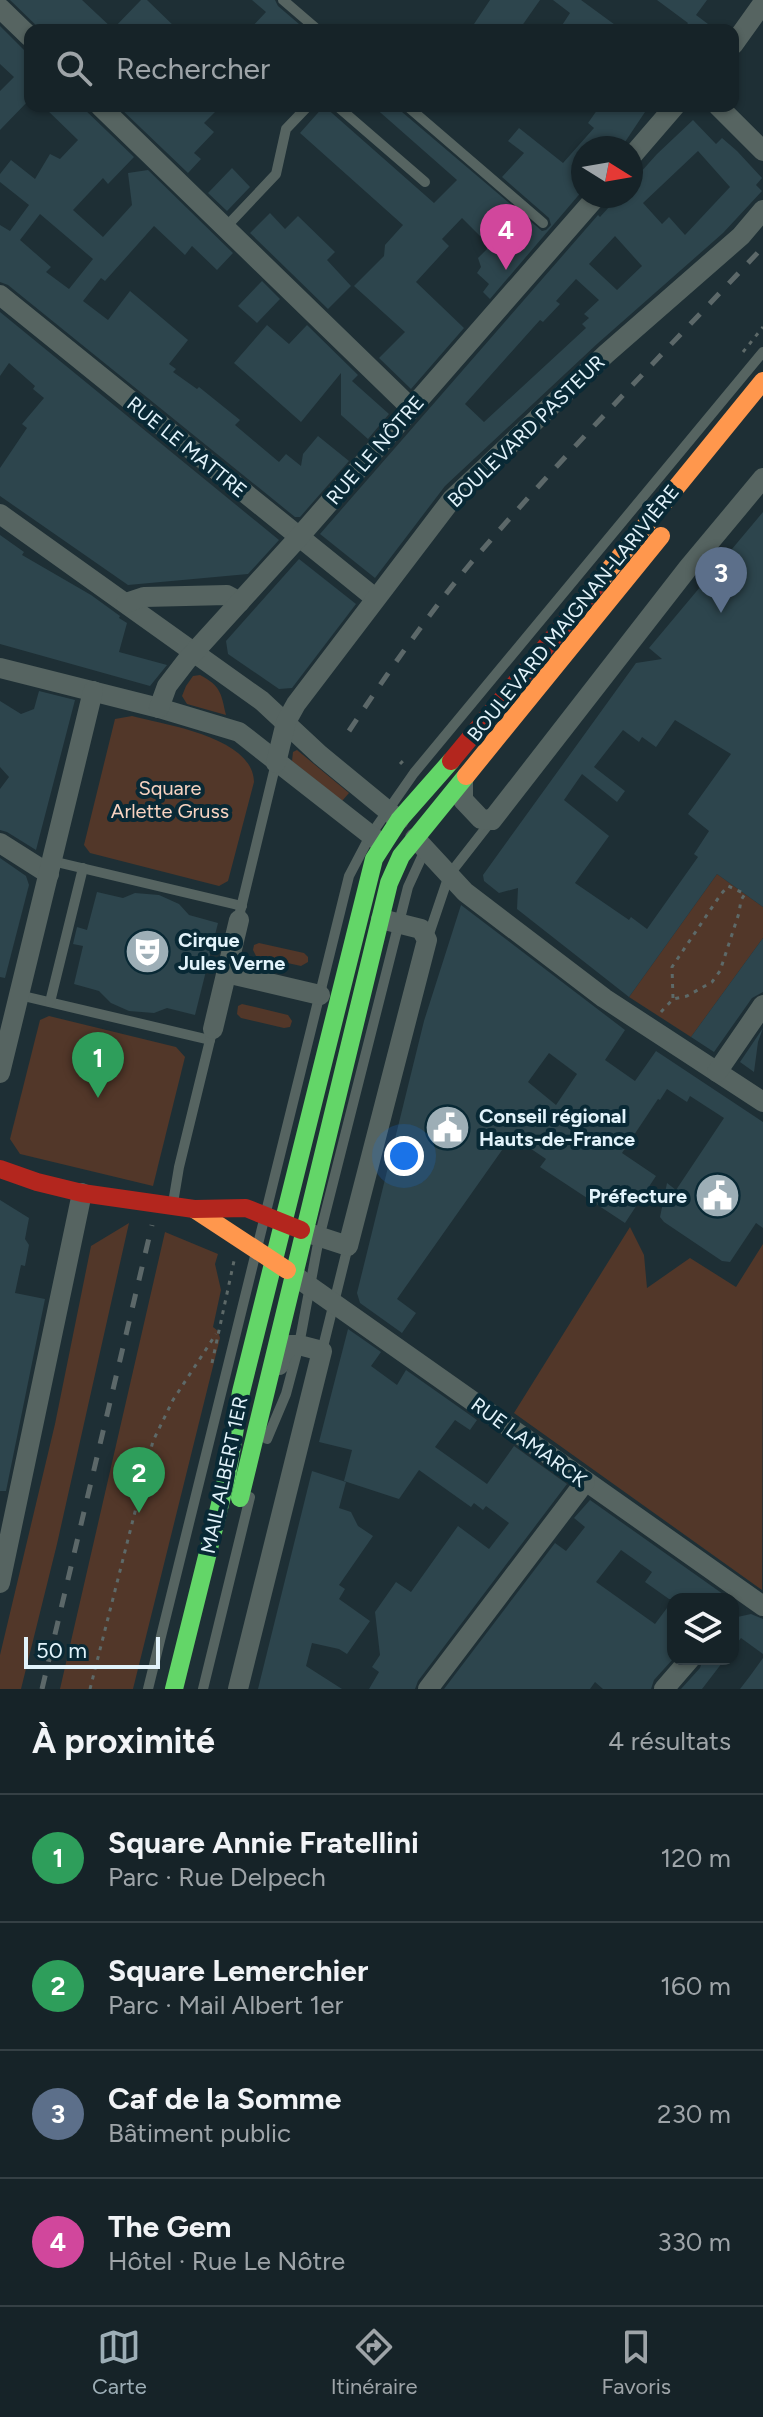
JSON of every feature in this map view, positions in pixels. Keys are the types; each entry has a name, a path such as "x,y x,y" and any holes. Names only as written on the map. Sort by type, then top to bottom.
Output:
{"main road":[{"name":"BOULEVARD MAIGNAN-LARIVIÈRE","path":"376,840 393,815 473,737 763,381"},
{"name":"BOULEVARD MAIGNAN-LARIVIÈRE","path":"401,856 428,839 458,788 673,522"},
{"path":"393,815 428,839"},
{"path":"376,840 401,856"},
{"name":"MAIL ALBERT 1ER","path":"174,1689 227,1476 241,1392 274,1261 274,1220 374,859 376,840"},
{"name":"MAIL ALBERT 1ER","path":"193,1689 255,1438 302,1281 390,922 389,883 401,856"},
{"path":"0,1169 82,1193 194,1209 246,1208 312,1235"},
{"path":"194,1209 302,1281"}],"street":[{"path":"739,37 763,3"},
{"path":"0,8 24,31"},
{"path":"106,112 411,408"},
{"path":"643,143 670,112"},
{"path":"724,112 763,151"},
{"name":"RUE LE NÔTRE","path":"159,708 167,686 585,208"},
{"name":"BOULEVARD PASTEUR","path":"276,763 286,722 296,704 452,499 606,354 741,236 763,210"},
{"name":"RUE LE MATTRE","path":"0,295 375,598"},
{"path":"458,788 463,800 481,819 492,820 688,568 763,478"},
{"path":"0,514 196,652 286,722 320,755 393,815"},
{"path":"126,603 144,597 227,595 240,602"},
{"path":"0,668 159,708 239,732 376,840"},
{"path":"0,1073 93,691"},
{"path":"428,839 449,875 465,892 604,998 763,1102"},
{"path":"0,843 50,868"},
{"path":"211,1034 240,913"},
{"path":"312,1235 348,1246 427,940 421,929 390,922"},
{"path":"226,973 320,995"},
{"path":"717,1072 763,1005"},
{"path":"0,1583 8,1504 82,1193"},
{"name":"RUE LAMARCK","path":"302,1281 585,1482 730,1593"},
{"name":"MAIL ALBERT 1ER","path":"255,1438 281,1356 290,1345 299,1345"},
{"path":"238,1689 322,1351 299,1345"},
{"path":"428,1689 585,1482"},
{"name":"RUE LAMARCK","path":"739,1600 763,1606"},
{"path":"664,1689 685,1665"}],"lane":[{"path":"283,0 311,24"},
{"path":"225,228 276,174 286,129 302,112"},
{"path":"344,112 425,182"},
{"path":"414,112 543,223"},
{"path":"393,815 489,681 763,352"},
{"path":"50,868 83,868 240,913 276,763"},
{"path":"427,940 449,875 492,820"},
{"path":"390,922 428,839"},
{"path":"148,1689 256,1249 274,1220 320,995 349,876 376,840"},
{"path":"50,1002 83,868"},
{"path":"19,995 211,1034 173,1205"},
{"path":"322,1351 348,1246"},
{"path":"203,1689 263,1447 286,1394 299,1345 302,1281"}],"path":[{"path":"728,886 745,894 720,971 712,982 687,996 673,999 672,967 721,894 728,886"},
{"path":"90,1689 153,1441 173,1400 218,1331"}],"green space":[{"path":"200,675 219,691 226,715 187,704 182,696 186,686 193,676"},
{"name":"Square Arlette Gruss","path":"132,716 185,729 224,744 239,754 250,767 254,782 228,881 219,886 90,853 84,845 115,719"},
{"path":"297,750 349,793 342,801 292,761 293,752"},
{"path":"717,874 763,907 763,938 691,1037 629,997"},
{"path":"259,943 304,953 308,962 301,966 256,956 254,945"},
{"path":"242,1004 288,1015 292,1021 290,1027 241,1018 237,1014 238,1006"},
{"path":"49,1016 176,1047 185,1057 153,1186 20,1154 10,1139 40,1020"},
{"path":"129,1223 21,1689 0,1689 0,1655 55,1424 91,1246"},
{"path":"630,1227 644,1255 647,1288 690,1258 736,1287 763,1244 762,1590 514,1413"},
{"path":"165,1232 218,1254 215,1264 221,1290 213,1327 220,1338 133,1689 60,1689"}],"building":[{"path":"10,0 82,0 108,24 35,24"},
{"path":"141,0 147,0 172,24 118,24"},
{"path":"252,0 275,0 299,24 255,24 266,12"},
{"path":"490,0 540,0 523,24 474,24"},
{"path":"553,0 581,0 614,24 563,24 570,13"},
{"path":"657,0 707,0 696,15 708,24 688,23"},
{"path":"0,26 24,50 24,105 0,130 0,91 14,77 0,64"},
{"path":"49,112 87,112 134,157 108,184 103,178 73,210 103,237 132,205 128,173 148,170 233,253 217,270 192,246 185,255 154,226 105,281 101,278 83,301 108,320 130,291 188,340 169,364 176,369 173,372 197,389 199,387 240,420 235,425 279,462 286,454 301,466 303,454 318,436 349,461 300,517 295,517 8,285 0,282 0,225 10,231 29,205 0,182 0,174 11,160 35,179 50,154 60,159 78,140","holes":["40,214 93,259 69,289 46,272 51,267 20,240"]},
{"path":"124,112 215,112 204,123 214,132 194,153 201,159 188,173"},
{"path":"319,112 331,112 434,203 457,180 380,112 402,112 542,231 551,225 549,218 502,177 524,153 508,141 519,128 563,163 571,154 571,204 490,299 483,292 489,284 477,273 481,267 478,258 490,246 462,218 442,239 449,246 416,282 464,328 411,389 379,358 405,332 354,286 384,256 385,245 403,225 300,133"},
{"path":"596,112 645,112 629,136 587,136 594,128 588,123"},
{"path":"693,120 716,144 722,138 737,151 762,178 756,185 762,191 723,233 597,344 445,486 375,578 320,534 598,215 600,217 608,208 643,208 643,203 643,170","holes":["698,151 730,187 685,235 669,217 662,224 643,203","615,236 642,266 617,290 589,264","576,279 599,300 584,314 589,318 582,324 586,328 484,422 465,404 540,320 543,322 560,304 556,301"]},
{"path":"232,168 250,187 227,211 208,193"},
{"path":"270,213 285,229 298,216 335,252 327,260 351,286 328,309 250,233"},
{"path":"262,281 280,299 257,323 238,306"},
{"path":"0,312 279,540 248,574 128,585 0,496 0,468 27,428 22,424 44,398 9,363 0,376"},
{"path":"267,325 289,344 307,325 358,375 352,381 389,414 368,439 341,415 341,373 301,422 234,363"},
{"path":"763,512 763,907 717,874 629,997 517,909 518,888 499,893 484,881 483,875 636,663 662,659 649,648","holes":["675,720 731,754 688,814 709,831 694,854 698,857 647,929 575,883 609,836 564,800 582,774 617,802 625,791 594,767 623,730 639,742 642,737 656,747"]},
{"path":"0,535 24,552 22,555 91,595 127,623 119,652 167,665 150,686 0,644"},
{"path":"299,559 356,604 292,688 279,689 228,654 226,641"},
{"path":"39,691 75,700 36,850 0,830 0,789 9,777 0,767 0,701 21,714 34,709"},
{"path":"0,858 26,876 29,885 5,978 0,977"},
{"name":"Cirque Jules Verne","path":"97,892 123,898 135,893 159,895 179,904 189,915 218,923 195,1015 167,1008 154,1013 129,1011 111,1003 99,991 74,984 83,946 73,944 77,927 87,930"},
{"path":"461,905 625,1030 605,1060 635,1081 656,1051 763,1122 763,1228 756,1223 730,1262 722,1261 660,1217 667,1183 676,1190 724,1118 690,1096 687,1102 667,1089 622,1153 656,1176 625,1223 540,1167 546,1159 512,1136 397,1299 416,1313 402,1333 360,1303 357,1293 424,1021","holes":["549,1053 577,1074 556,1105 528,1082"]},
{"path":"763,938 763,992 752,998 714,1052 691,1037"},
{"path":"763,1028 758,1042 754,1072 740,1062"},
{"path":"0,1200 29,1218 25,1239 29,1245 15,1293 45,1299 6,1491 0,1491"},
{"path":"348,1329 381,1352 371,1366 397,1385 406,1370 477,1420 470,1430 455,1420 435,1447 487,1484 514,1446 567,1484 415,1689 369,1689 379,1672 372,1667 380,1655 375,1612 396,1582 411,1592 458,1526 489,1549 509,1523 486,1506 483,1510 474,1503 471,1507 419,1470 399,1499 344,1481 352,1450 319,1442"},
{"path":"312,1471 346,1482 339,1508 351,1512 358,1526 373,1536 339,1585 345,1589 339,1599 370,1621 347,1654 312,1643 306,1666 342,1689 258,1689"},
{"path":"590,1500 722,1593 667,1593 667,1598 645,1582 652,1572 621,1550 596,1582 655,1624 667,1608 668,1665 654,1680 651,1689 603,1689 595,1682 590,1689 444,1689 555,1543 566,1551 585,1527 574,1518"},
{"path":"751,1614 763,1619 763,1654 741,1638 739,1640 739,1617"},
{"path":"763,1658 763,1689 740,1689 750,1676"},
{"path":"701,1665 720,1665 702,1689 681,1689"}],"railway":[{"path":"349,731 438,604 505,523 763,247"},
{"path":"42,1689 152,1225"}],"traffic: fast":[{"path":"174,1689 227,1476 241,1392 374,859 399,820 451,761"},
{"path":"240,1498 389,883 401,856 466,776"}],"traffic: slow":[{"path":"596,586 763,381"},
{"path":"466,776 661,536"},
{"path":"194,1209 287,1270"}],"traffic: jam":[{"path":"451,761 596,586"},
{"path":"0,1169 82,1193 194,1209 246,1208 301,1230"}],"place":[{"name":"The Gem","path":"506,270"},
{"name":"Caf de la Somme","path":"721,613"},
{"name":"Cirque Jules Verne","path":"147,951"},
{"name":"Square Annie Fratellini","path":"98,1098"},
{"name":"Conseil régional Hauts-de-France","path":"448,1128"},
{"name":"Préfecture","path":"718,1196"},
{"name":"Square Lemerchier","path":"139,1513"}]}
